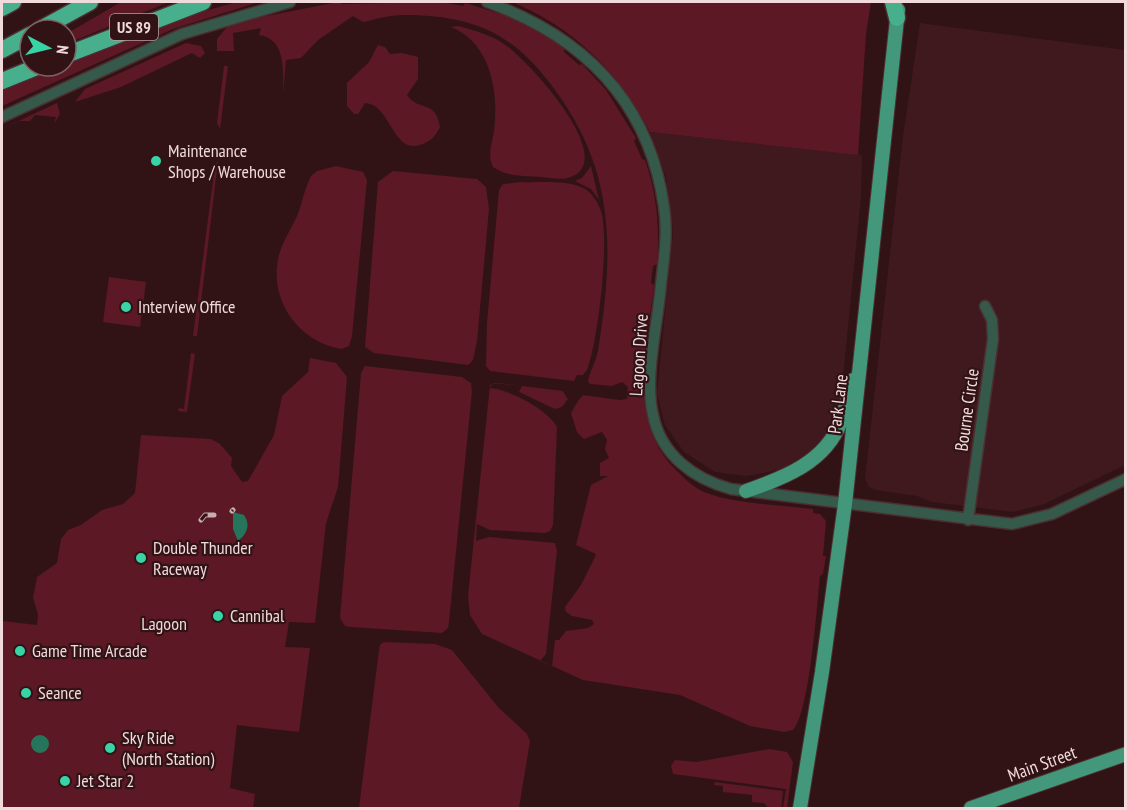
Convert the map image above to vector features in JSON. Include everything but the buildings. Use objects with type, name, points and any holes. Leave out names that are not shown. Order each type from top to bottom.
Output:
[{"type":"highway","points":[[2,8],[13,2]]},
{"type":"highway","points":[[61,18],[90,2]]},
{"type":"highway","name":"US 89","points":[[78,50],[203,2]]},
{"type":"highway","points":[[2,50],[18,41]]},
{"type":"highway","points":[[2,81],[18,75]]},
{"type":"main road","name":"Park Lane","points":[[800,808],[822,672],[863,347],[896,7]]},
{"type":"main road","points":[[746,491],[797,470],[827,445],[841,421],[863,347]]},
{"type":"main road","name":"Main Street","points":[[972,808],[1125,754]]},
{"type":"street","points":[[2,117],[182,33],[290,2]]},
{"type":"street","name":"Lagoon Drive","points":[[487,2],[541,24],[595,64],[618,91],[642,131],[657,172],[665,220],[664,255],[651,385],[652,415],[662,442],[693,474],[710,484],[746,491],[1012,524],[1038,520],[1125,478]]},
{"type":"street","name":"Bourne Circle","points":[[968,520],[993,339],[992,320],[985,306]]},
{"type":"shaded area","points":[[920,23],[1125,50],[1125,465],[1044,504],[1013,512],[932,502],[917,496],[876,490],[869,487],[865,479],[903,136]]},
{"type":"shaded area","points":[[650,132],[862,155],[861,197],[841,397],[835,417],[824,439],[807,457],[784,469],[747,476],[715,472],[684,452],[665,425],[657,394],[673,232],[666,177]]},
{"type":"shaded area","points":[[233,512],[244,515],[248,526],[238,541],[233,529]]},
{"type":"shaded area","points":[[40,735],[46,738],[49,744],[46,750],[40,753],[34,750],[31,744],[34,738]]},
{"type":"green space","points":[[121,2],[169,2],[78,39],[78,27]]},
{"type":"green space","points":[[237,2],[259,2],[173,29],[78,72],[78,59],[169,21]]},
{"type":"green space","points":[[338,2],[343,4],[442,2],[463,6],[465,3],[517,19],[564,48],[564,52],[579,65],[582,64],[606,90],[636,138],[634,141],[642,159],[645,160],[655,199],[658,251],[657,264],[653,266],[651,283],[654,285],[644,382],[645,405],[650,428],[660,449],[682,476],[704,492],[743,502],[813,509],[813,513],[820,514],[826,521],[823,556],[826,556],[823,574],[820,576],[808,680],[799,719],[793,730],[784,732],[750,726],[680,695],[583,680],[552,666],[555,640],[559,640],[566,631],[588,628],[594,624],[592,620],[572,616],[566,612],[565,607],[581,585],[596,554],[576,545],[591,485],[608,476],[600,476],[600,463],[609,458],[605,449],[607,440],[602,432],[584,439],[577,432],[571,413],[583,395],[627,399],[628,387],[622,382],[612,386],[590,384],[588,381],[598,351],[607,279],[605,212],[599,180],[588,149],[573,117],[552,86],[513,45],[484,28],[430,16],[390,16],[363,22],[353,16],[318,40],[301,58],[286,60],[283,94],[282,58],[275,43],[259,35],[261,28],[233,33],[234,51],[217,51],[217,39],[227,27],[236,22]]},
{"type":"green space","points":[[512,2],[871,2],[866,34],[858,155],[650,132],[624,90],[593,54],[555,25]]},
{"type":"green space","points":[[458,26],[484,34],[502,43],[519,56],[549,89],[577,130],[584,150],[583,165],[573,176],[557,179],[516,175],[504,173],[493,167],[490,153],[495,116],[493,85],[484,57],[465,34],[451,27]]},
{"type":"green space","points":[[186,43],[201,46],[205,53],[200,58],[192,53],[121,87],[75,102],[85,89]]},
{"type":"green space","points":[[378,45],[385,47],[390,54],[402,53],[418,57],[418,79],[407,95],[416,103],[431,109],[438,118],[440,127],[427,142],[411,146],[403,142],[381,111],[374,105],[365,103],[358,114],[354,114],[347,106],[347,83],[369,62]]},
{"type":"green space","points":[[224,66],[228,66],[220,129],[217,123]]},
{"type":"green space","points":[[33,78],[64,78],[2,106],[2,91]]},
{"type":"green space","points":[[57,103],[60,114],[54,124],[56,117],[35,115],[30,121],[19,121]]},
{"type":"green space","points":[[218,161],[197,336],[193,336],[215,165]]},
{"type":"green space","points":[[336,166],[363,172],[367,180],[352,336],[349,346],[342,349],[315,339],[293,321],[280,296],[277,282],[280,252],[299,211],[311,176],[317,171]]},
{"type":"green space","points":[[591,166],[599,200],[591,189],[575,181],[582,178]]},
{"type":"green space","points":[[393,171],[477,179],[486,187],[489,209],[477,341],[473,360],[468,365],[374,353],[365,347],[378,182]]},
{"type":"green space","points":[[562,183],[578,186],[590,193],[601,211],[604,244],[599,315],[587,370],[583,375],[577,375],[574,381],[490,371],[486,366],[487,323],[499,190],[503,184]]},
{"type":"green space","points":[[109,277],[146,282],[140,327],[103,322]]},
{"type":"green space","points":[[191,353],[195,354],[187,412],[178,411],[179,408],[184,409]]},
{"type":"green space","name":"Lagoon","points":[[310,358],[336,363],[347,377],[338,487],[326,523],[315,623],[289,622],[285,647],[310,648],[299,732],[237,725],[230,788],[255,794],[253,808],[2,808],[2,621],[37,625],[38,614],[33,598],[37,577],[57,563],[61,539],[68,530],[81,525],[102,510],[123,504],[135,493],[141,435],[211,439],[220,444],[232,458],[231,466],[242,482],[248,481],[274,435],[282,396],[308,372]]},
{"type":"green space","points":[[365,366],[462,377],[471,383],[449,622],[448,628],[442,633],[351,627],[345,626],[340,618],[361,373]]},
{"type":"green space","points":[[497,383],[499,383],[563,391],[568,400],[578,401],[567,400],[562,407],[555,409],[519,392],[522,386]]},
{"type":"green space","points":[[490,388],[517,396],[537,407],[557,427],[553,525],[550,531],[545,533],[490,530],[477,524],[476,541],[489,537],[555,543],[557,551],[546,654],[540,661],[482,634],[470,615],[468,596]]},
{"type":"green space","points":[[384,642],[435,644],[452,650],[498,707],[527,734],[530,741],[519,808],[359,808],[379,650],[380,645]]},
{"type":"green space","points":[[770,749],[787,752],[793,762],[787,808],[783,808],[786,789],[673,774],[671,766],[675,760],[696,762]]},
{"type":"green space","points":[[715,782],[783,791],[781,808],[768,808],[764,803],[752,802],[752,795],[723,792],[723,786],[714,785]]},
{"type":"railway","points":[[201,520],[205,515],[214,515]]},
{"type":"place","name":"Maintenance Shops / Warehouse","points":[[156,161]]},
{"type":"place","name":"Interview Office","points":[[126,307]]},
{"type":"place","name":"Double Thunder Raceway","points":[[141,558]]},
{"type":"place","name":"Cannibal","points":[[218,616]]},
{"type":"place","name":"Game Time Arcade","points":[[20,651]]},
{"type":"place","name":"Seance","points":[[26,693]]},
{"type":"place","name":"Sky Ride (North Station)","points":[[110,748]]},
{"type":"place","name":"Jet Star 2","points":[[65,781]]}]
